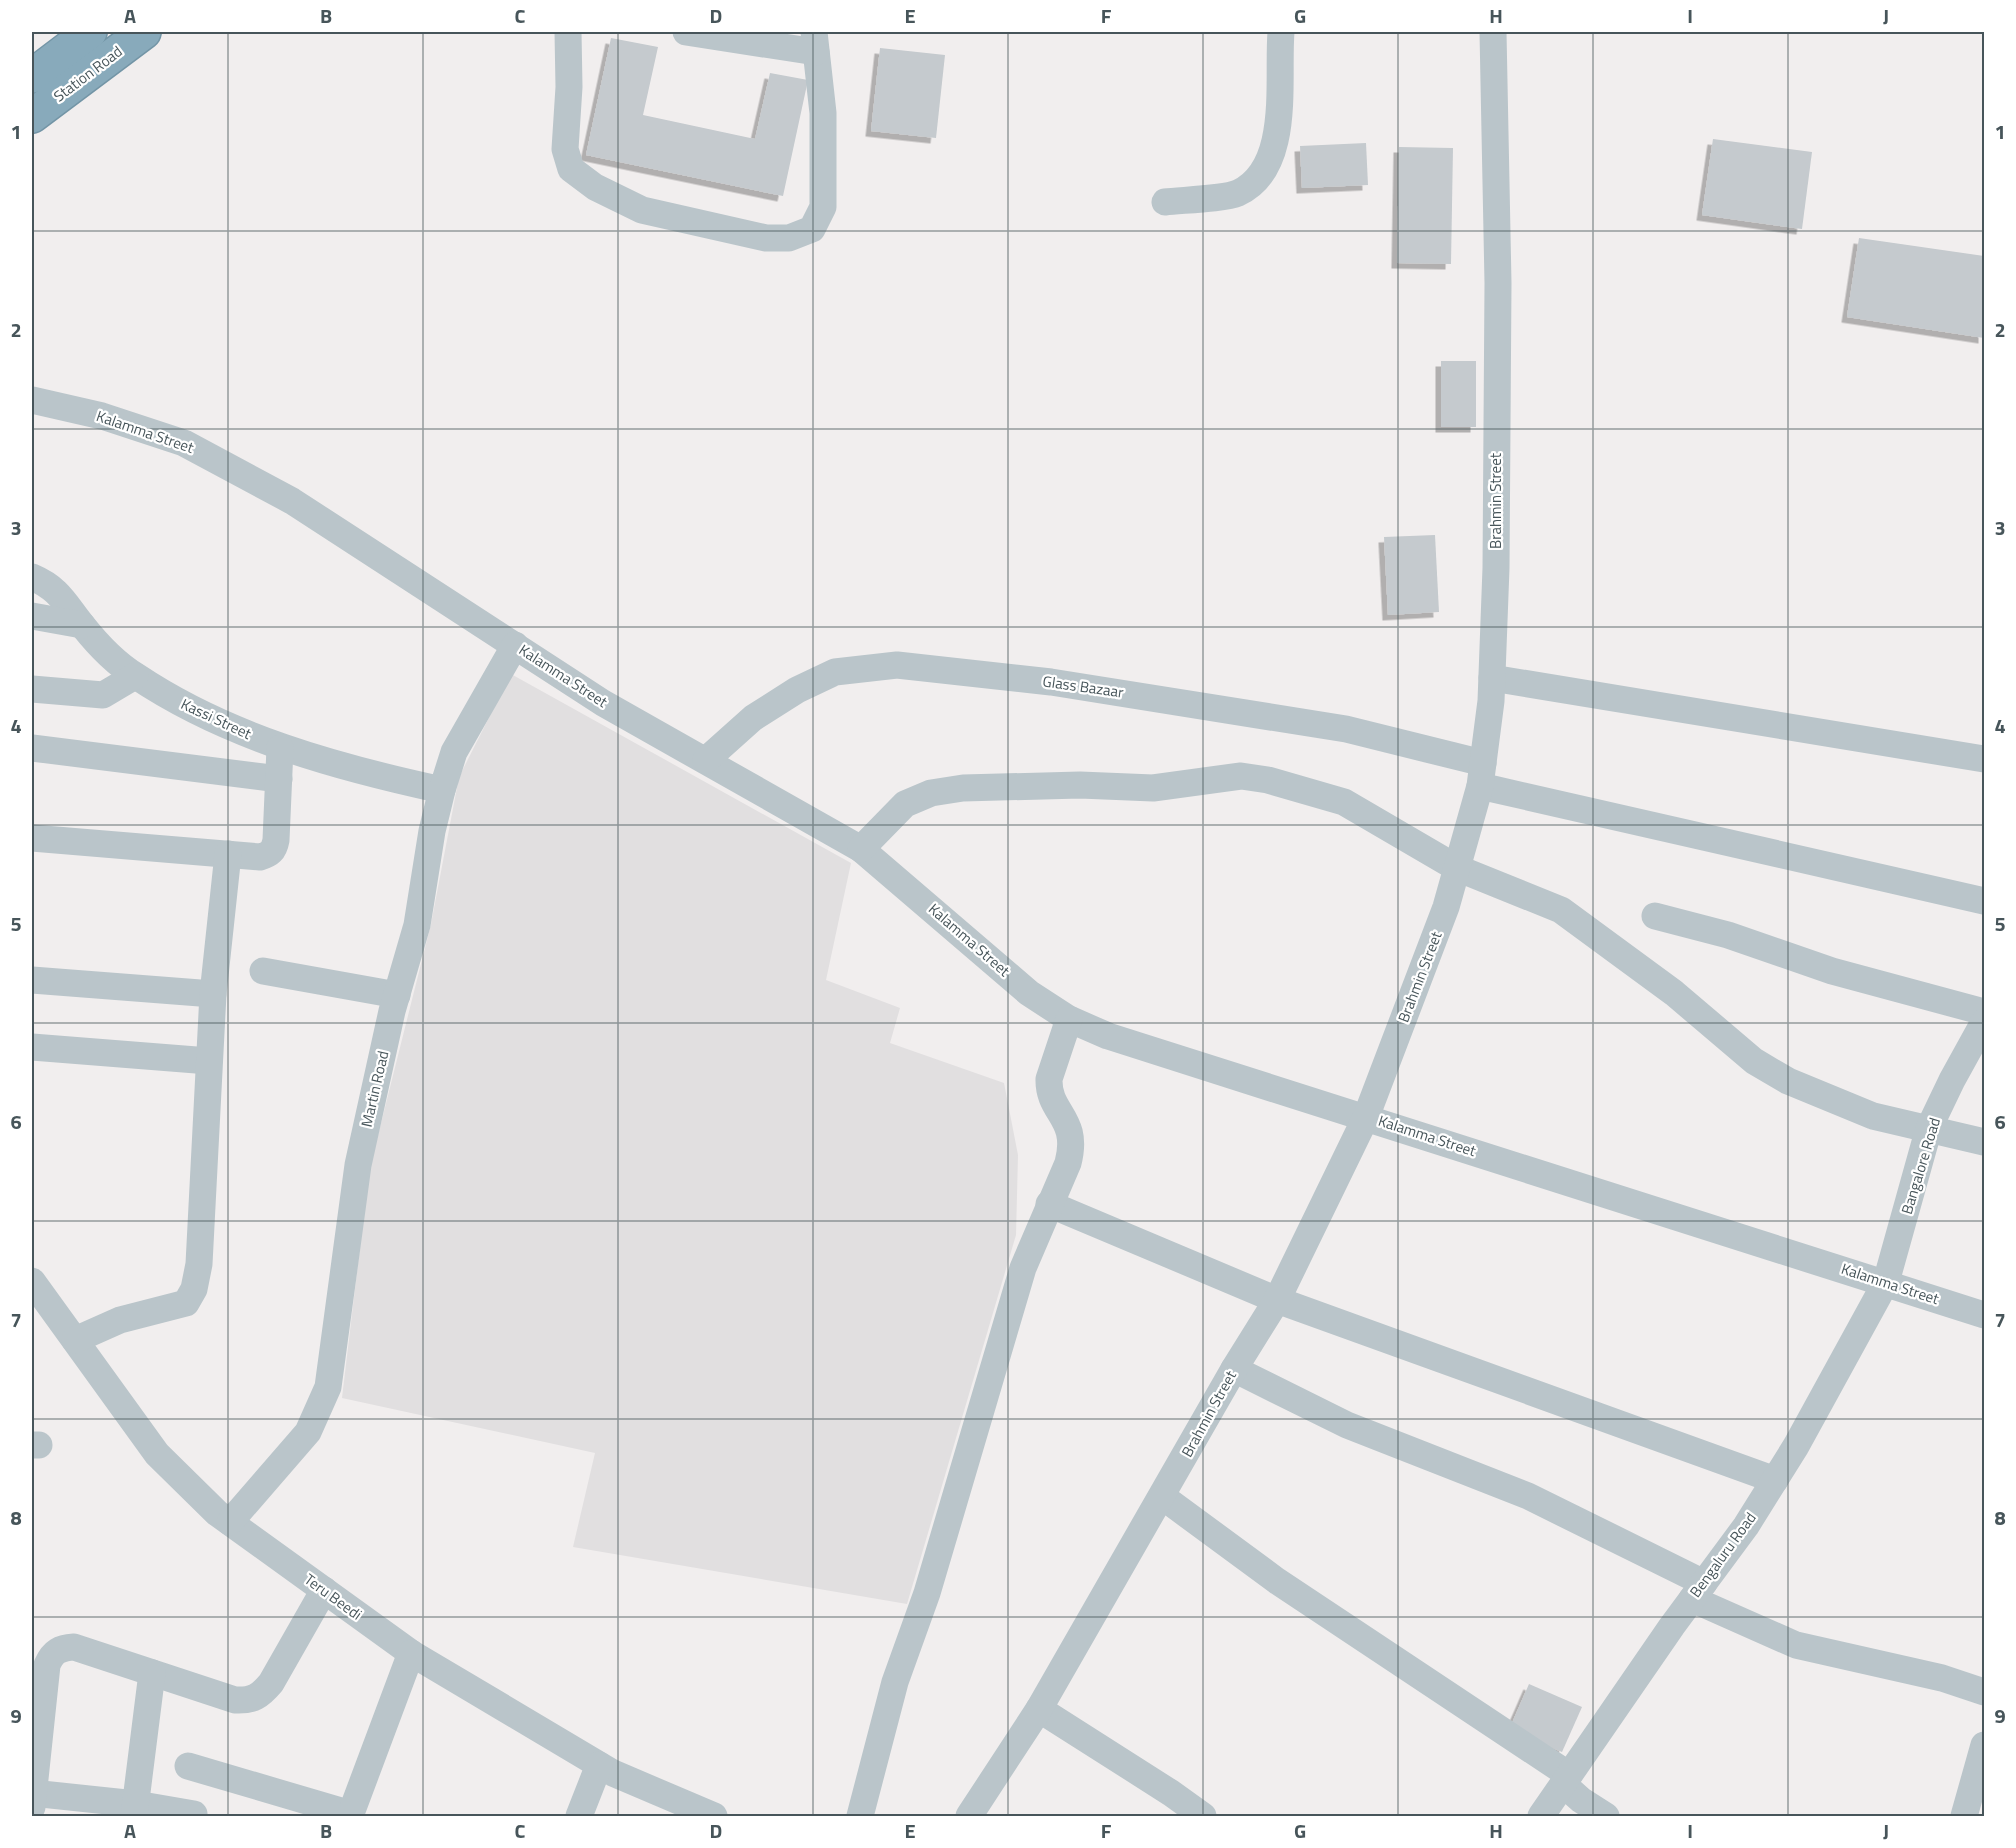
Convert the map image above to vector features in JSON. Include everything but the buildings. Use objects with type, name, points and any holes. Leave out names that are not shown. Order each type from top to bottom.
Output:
[{"type":"highway","points":[[32,76],[90,32]]},
{"type":"highway","name":"Station Road","points":[[32,116],[144,32]]},
{"type":"street","points":[[568,32],[569,87],[566,149],[571,169],[595,187],[642,210],[766,238],[789,238],[812,229],[823,207],[823,112],[815,42],[686,32]]},
{"type":"street","points":[[1165,202],[1238,193],[1257,179],[1270,160],[1277,137],[1281,32]]},
{"type":"street","name":"Brahmin Street","points":[[969,1816],[1039,1709],[1163,1497],[1234,1369],[1277,1300],[1366,1118],[1434,940],[1457,868],[1481,774],[1492,678],[1498,283],[1493,32]]},
{"type":"street","name":"Kalamma Street","points":[[32,400],[102,416],[184,443],[292,501],[603,703],[861,849],[1029,993],[1069,1019],[1108,1036],[1984,1315]]},
{"type":"street","name":"Kassi Street","points":[[32,578],[46,583],[64,598],[82,625],[110,656],[135,676],[181,703],[280,748],[442,790]]},
{"type":"street","points":[[32,616],[82,625]]},
{"type":"street","name":"Martin Road","points":[[230,1522],[308,1432],[328,1387],[358,1165],[397,995],[417,925],[432,831],[442,790],[454,752],[515,645]]},
{"type":"street","name":"Glass Bazaar","points":[[706,760],[753,718],[797,690],[835,672],[897,665],[1051,682],[1346,729],[1481,774],[1984,901]]},
{"type":"street","points":[[32,688],[103,695],[135,676]]},
{"type":"street","points":[[1492,678],[1984,759]]},
{"type":"street","points":[[32,748],[279,779]]},
{"type":"street","points":[[32,838],[260,857],[275,849],[280,748]]},
{"type":"street","points":[[861,849],[905,804],[931,794],[974,788],[1080,785],[1153,788],[1241,776],[1268,780],[1344,802],[1457,868],[1561,910],[1674,993],[1754,1061],[1788,1081],[1873,1116],[1984,1142]]},
{"type":"street","points":[[75,1340],[120,1320],[186,1303],[194,1289],[199,1264],[213,994],[228,855]]},
{"type":"street","points":[[1655,916],[1728,935],[1832,971],[1984,1012]]},
{"type":"street","points":[[263,971],[397,995]]},
{"type":"street","points":[[32,980],[213,994]]},
{"type":"street","points":[[860,1816],[906,1648],[927,1593],[1023,1268],[1068,1163],[1073,1145],[1070,1128],[1049,1088],[1049,1079],[1069,1019]]},
{"type":"street","name":"Bangalore Road","points":[[1886,1282],[1929,1128],[1984,1022]]},
{"type":"street","points":[[32,1047],[208,1061]]},
{"type":"street","points":[[1049,1204],[1277,1300],[1775,1480]]},
{"type":"street","name":"Teru Beedi","points":[[32,1281],[157,1454],[230,1522],[411,1653],[599,1765],[714,1816]]},
{"type":"street","name":"Bengaluru Road","points":[[1541,1816],[1746,1526],[1775,1480],[1886,1282]]},
{"type":"street","points":[[1234,1369],[1347,1425],[1528,1496],[1796,1645],[1942,1678],[1984,1692]]},
{"type":"street","points":[[1163,1497],[1277,1581],[1566,1780],[1581,1800],[1606,1816]]},
{"type":"street","points":[[194,1814],[135,1810],[32,1798],[47,1665],[51,1655],[61,1648],[74,1647],[235,1700],[248,1701],[260,1696],[271,1683],[324,1590]]},
{"type":"street","points":[[188,1766],[351,1815],[411,1653]]},
{"type":"street","points":[[135,1810],[152,1673]]},
{"type":"street","points":[[1039,1709],[1203,1816]]},
{"type":"street","points":[[1972,1813],[1984,1745]]},
{"type":"street","points":[[579,1816],[599,1765]]},
{"type":"shaded area","points":[[511,674],[851,863],[826,980],[900,1008],[890,1043],[1004,1083],[1018,1155],[1016,1235],[907,1604],[573,1547],[595,1453],[342,1398],[369,1171],[431,924],[459,777]]}]
